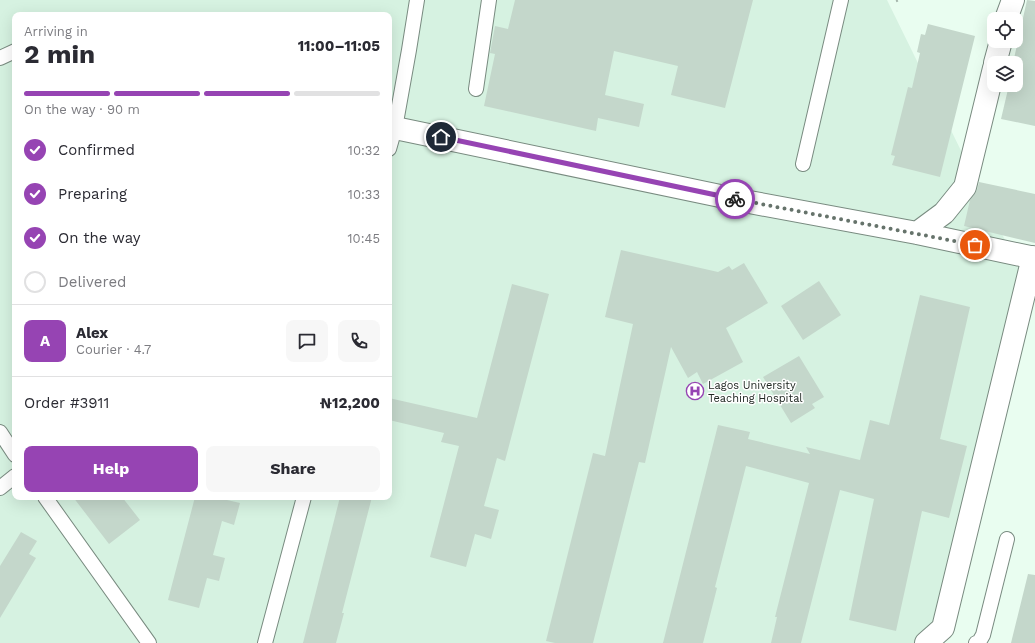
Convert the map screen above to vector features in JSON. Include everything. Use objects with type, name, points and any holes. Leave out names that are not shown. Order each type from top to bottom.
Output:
[{"type":"street","points":[[1009,12],[1013,0]]},
{"type":"street","points":[[917,233],[944,213],[965,187],[988,92]]},
{"type":"street","points":[[395,128],[744,201],[917,233],[1034,258],[945,636],[926,643]]},
{"type":"lane","points":[[392,138],[417,0]]},
{"type":"lane","points":[[476,89],[489,0]]},
{"type":"lane","points":[[803,164],[840,0]]},
{"type":"lane","points":[[0,58],[12,52]]},
{"type":"lane","points":[[0,432],[12,450]]},
{"type":"lane","points":[[0,488],[12,478]]},
{"type":"lane","points":[[47,500],[149,643]]},
{"type":"lane","points":[[265,643],[303,500]]},
{"type":"lane","points":[[976,643],[979,642],[983,635],[1007,539]]},
{"type":"shaded area","name":"Lagos University Teaching Hospital","points":[[0,0],[887,0],[1027,285],[937,643],[0,643]]},
{"type":"building","points":[[515,0],[753,0],[725,108],[671,95],[678,66],[614,51],[605,95],[644,104],[639,127],[598,118],[596,131],[484,106],[495,54],[490,53],[495,26],[508,29]]},
{"type":"building","points":[[1027,0],[1035,1],[1035,126],[1001,119],[1007,92],[1023,92],[1023,56],[1015,56],[1016,48],[1023,48],[1023,18]]},
{"type":"building","points":[[928,24],[975,36],[940,177],[892,165],[895,156],[891,155],[908,87],[912,88],[920,53],[917,52],[921,34],[925,35]]},
{"type":"building","points":[[979,182],[1035,194],[1035,243],[964,226],[970,200],[977,190]]},
{"type":"building","points":[[621,250],[718,272],[729,266],[732,270],[744,263],[768,303],[726,328],[743,362],[703,384],[697,372],[688,378],[671,347],[645,463],[639,462],[593,643],[555,643],[546,641],[593,453],[605,456],[633,324],[605,317]]},
{"type":"building","points":[[819,281],[841,315],[803,340],[781,306]]},
{"type":"building","points":[[512,284],[549,294],[505,461],[497,458],[484,506],[499,510],[491,539],[475,534],[466,567],[430,557],[459,446],[441,442],[444,433],[392,421],[392,399],[477,418]]},
{"type":"building","points":[[920,295],[970,307],[940,439],[967,446],[949,518],[922,511],[896,631],[849,620],[874,499],[840,490],[801,643],[771,643],[777,617],[775,617],[809,483],[746,466],[715,587],[717,588],[703,643],[663,643],[718,425],[750,432],[748,439],[810,454],[806,447],[860,460],[870,420],[889,425]]},
{"type":"building","points":[[799,356],[824,397],[812,404],[815,408],[791,423],[763,377]]},
{"type":"building","points":[[75,500],[124,500],[140,520],[109,544]]},
{"type":"building","points":[[194,500],[227,500],[240,503],[234,525],[222,521],[213,555],[225,558],[219,581],[207,578],[199,608],[168,600]]},
{"type":"building","points":[[339,500],[371,500],[342,613],[344,613],[336,643],[303,643]]},
{"type":"building","points":[[21,532],[37,541],[29,554],[36,558],[0,618],[0,566]]},
{"type":"building","points":[[1028,574],[1035,575],[1035,643],[1011,643]]},
{"type":"way so far","points":[[735,199],[975,245]]},
{"type":"place","name":"Lagos University Teaching Hospital","points":[[695,391]]},
{"type":"route","points":[[441,137],[735,199]]}]
